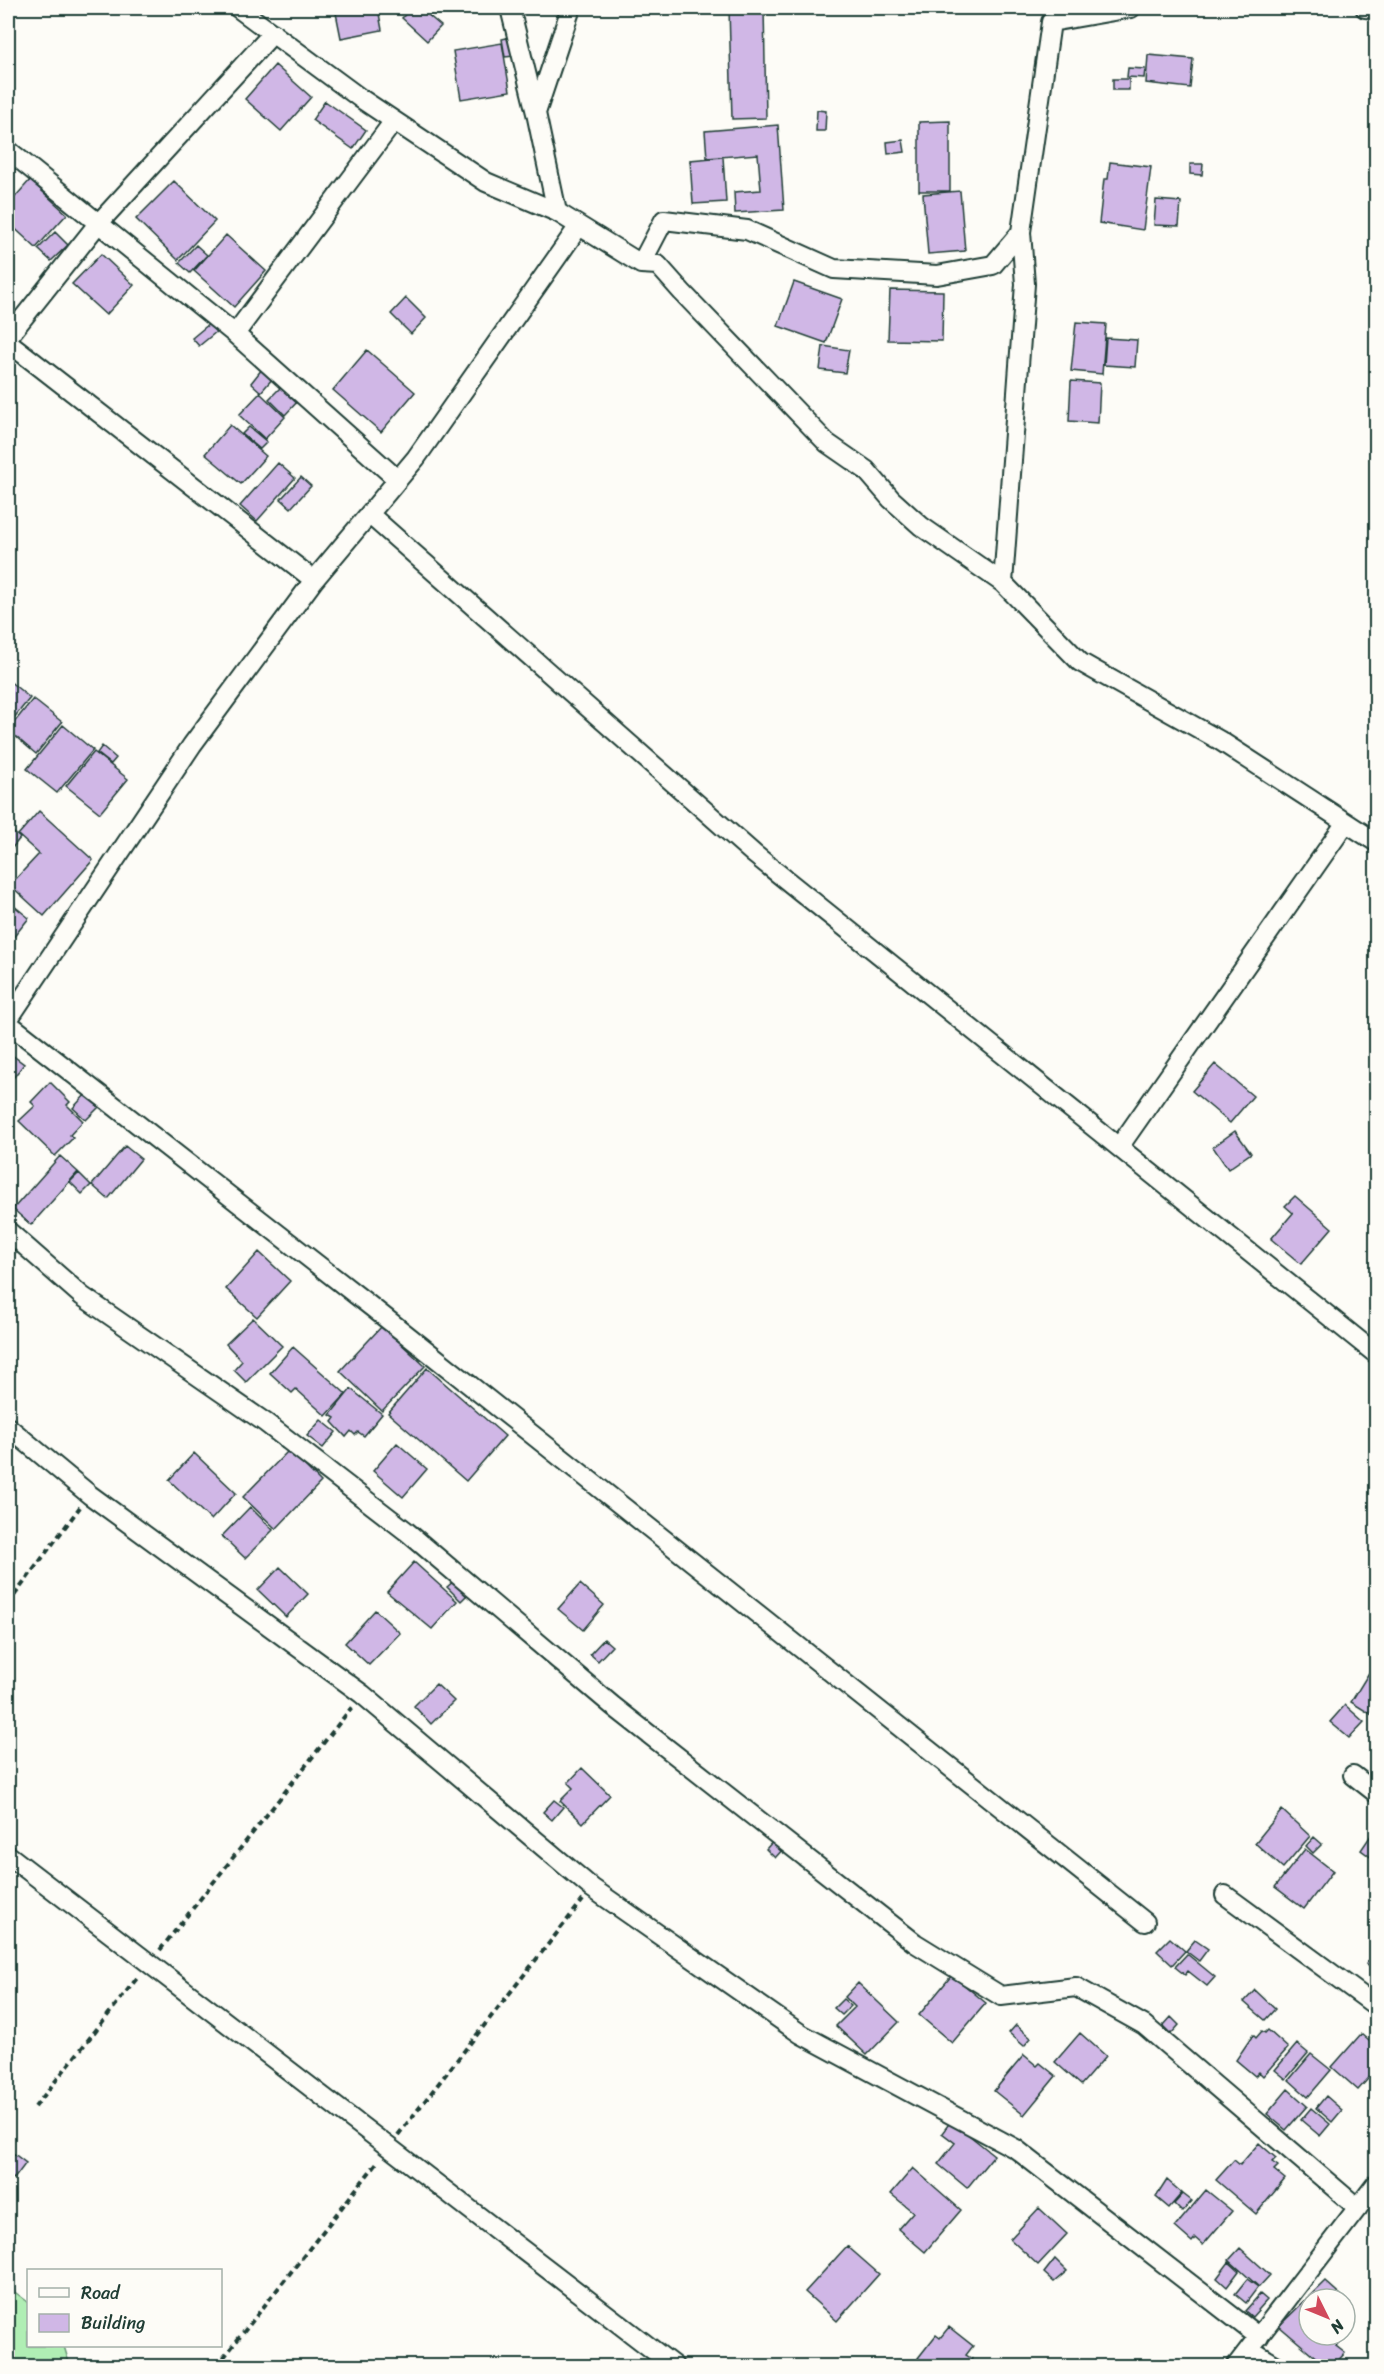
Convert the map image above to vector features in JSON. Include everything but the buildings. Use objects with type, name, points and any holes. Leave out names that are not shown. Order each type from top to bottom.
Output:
[{"type":"street","points":[[238,8],[394,121],[486,182],[556,212],[641,264],[658,265],[827,444],[866,470],[891,499],[921,526],[1003,583],[1080,662],[1219,740],[1377,842]]},
{"type":"street","points":[[510,8],[536,113],[556,212]]},
{"type":"street","points":[[536,113],[571,8]]},
{"type":"street","points":[[1003,583],[1025,285],[1022,232],[1051,22],[1131,8]]},
{"type":"street","points":[[1365,8],[1377,9]]},
{"type":"street","points":[[273,33],[97,225],[8,339],[314,580]]},
{"type":"street","points":[[235,334],[394,121]]},
{"type":"street","points":[[8,150],[97,225],[235,334],[399,480]]},
{"type":"street","points":[[641,264],[664,220],[747,230],[834,269],[937,275],[993,265],[1022,232]]},
{"type":"street","points":[[579,226],[416,458],[314,580],[192,746],[14,996],[8,1022],[1145,1922]]},
{"type":"street","points":[[369,514],[754,855],[1377,1354]]},
{"type":"street","points":[[1119,1147],[1346,824]]},
{"type":"street","points":[[8,1232],[82,1296],[266,1423],[405,1531],[613,1706],[915,1943],[1001,1996],[1076,1987],[1144,2025],[1358,2208]]},
{"type":"street","points":[[8,1427],[90,1495],[362,1694],[592,1888],[801,2034],[1016,2149],[1254,2343],[1278,2367]]},
{"type":"street","points":[[1353,1775],[1377,1793]]},
{"type":"street","points":[[8,1855],[674,2367]]},
{"type":"street","points":[[1225,1895],[1377,2006]]},
{"type":"street","points":[[1236,2367],[1377,2184]]},
{"type":"path","points":[[8,1604],[90,1495]]},
{"type":"path","points":[[35,2107],[362,1694]]},
{"type":"path","points":[[217,2367],[592,1888]]},
{"type":"green space","points":[[8,2287],[27,2301],[27,2347],[64,2347],[70,2366],[8,2366]]}]
